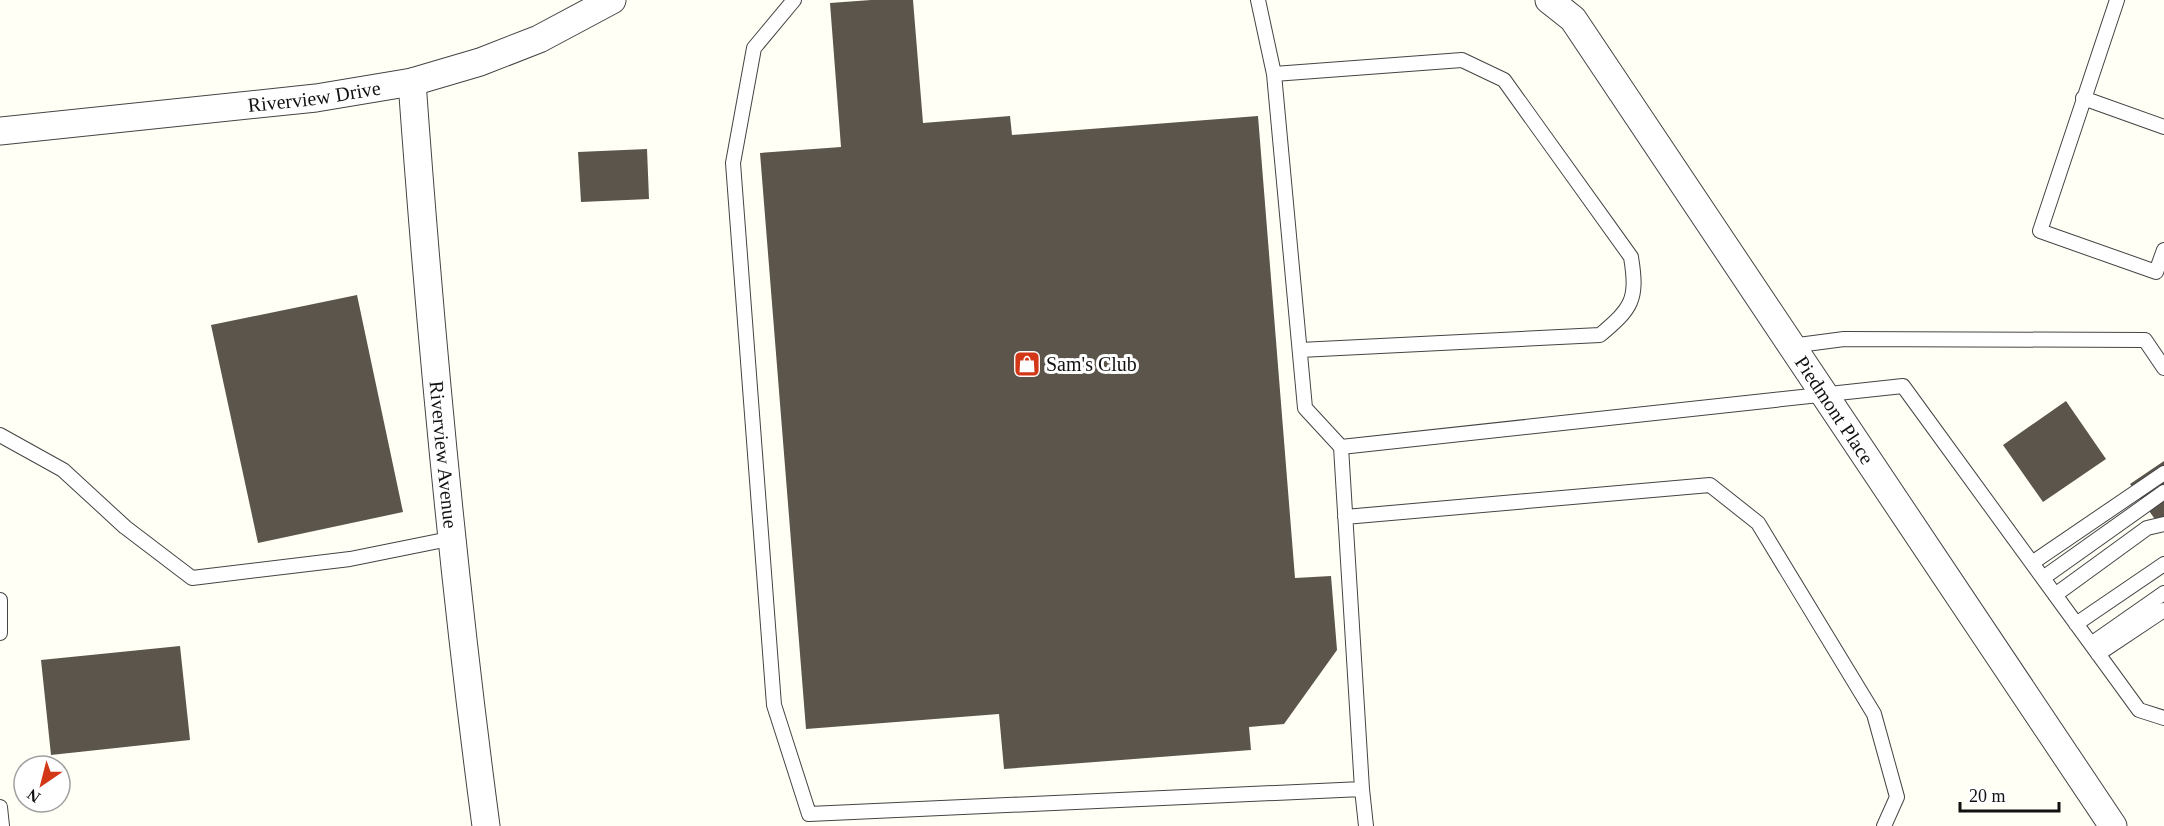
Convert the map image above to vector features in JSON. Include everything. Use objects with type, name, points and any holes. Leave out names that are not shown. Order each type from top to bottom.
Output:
[{"type":"street","name":"Riverview Drive","points":[[0,131],[316,98],[412,81],[480,62],[539,39],[612,0]]},
{"type":"street","name":"Piedmont Place","points":[[1549,0],[1573,19],[2113,826]]},
{"type":"street","name":"Riverview Avenue","points":[[412,81],[425,263],[467,684],[486,826]]},
{"type":"lane","points":[[794,0],[754,48],[733,163],[774,705],[810,820],[1362,789]]},
{"type":"lane","points":[[1258,0],[1274,74],[1305,408],[1341,447],[1366,826]]},
{"type":"lane","points":[[2117,0],[2040,231],[2156,272],[2164,250]]},
{"type":"lane","points":[[1274,74],[1462,60],[1504,80],[1631,257],[1635,283],[1627,312],[1600,335],[1300,350]]},
{"type":"lane","points":[[2083,98],[2164,128]]},
{"type":"lane","points":[[1791,346],[1844,339],[2145,340],[2164,368]]},
{"type":"lane","points":[[1341,447],[1903,386],[2139,710],[2164,718]]},
{"type":"lane","points":[[0,435],[63,470],[125,527],[192,578],[350,559],[454,538]]},
{"type":"lane","points":[[2032,563],[2164,473]]},
{"type":"lane","points":[[1345,517],[1710,485],[1758,523],[1874,714],[1897,797],[1884,826]]},
{"type":"lane","points":[[2043,578],[2164,492]]},
{"type":"lane","points":[[2055,595],[2146,528],[2164,524]]},
{"type":"lane","points":[[2076,624],[2164,564]]},
{"type":"lane","points":[[2095,649],[2164,593]]},
{"type":"lane","points":[[0,600],[0,633]]},
{"type":"lane","points":[[2095,649],[2161,615]]},
{"type":"lane","points":[[0,807],[2,826]]},
{"type":"building","name":"Sam's Club","points":[[913,0],[923,123],[1010,116],[1012,135],[1258,116],[1295,578],[1331,576],[1337,650],[1284,724],[1249,727],[1251,750],[1004,769],[999,714],[806,729],[760,153],[841,147],[830,3]]},
{"type":"building","points":[[647,149],[649,199],[581,202],[578,152]]},
{"type":"building","points":[[357,295],[403,512],[258,543],[211,325]]},
{"type":"building","points":[[2066,401],[2106,459],[2043,502],[2003,445]]},
{"type":"building","points":[[2164,461],[2164,532],[2130,484]]},
{"type":"building","points":[[180,646],[190,740],[51,754],[41,660]]},
{"type":"place","name":"Sam's Club","points":[[1027,364]]}]
